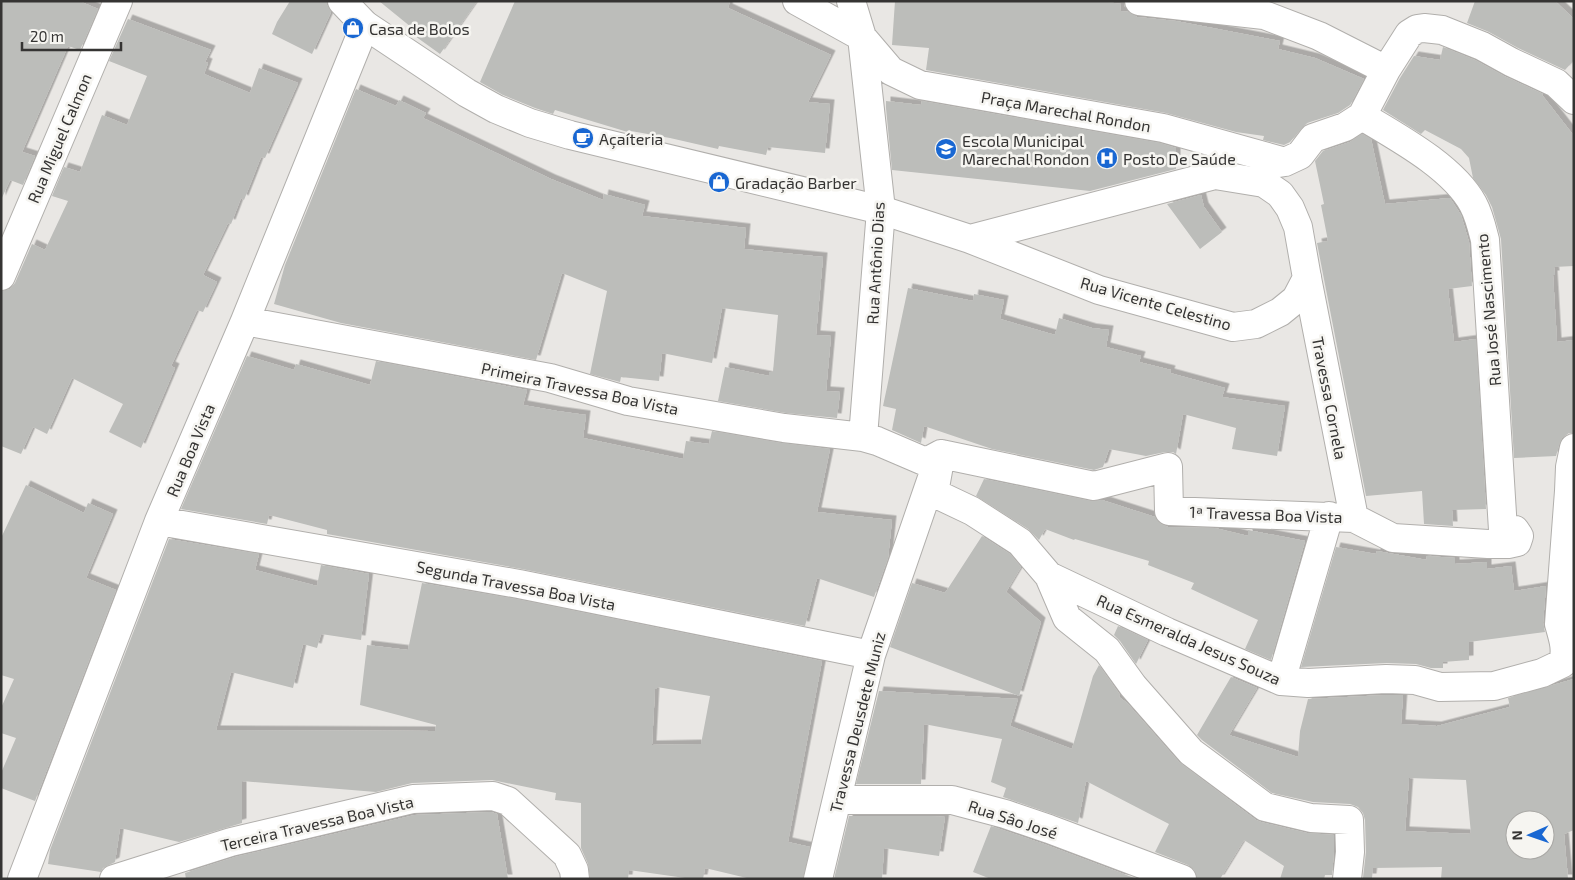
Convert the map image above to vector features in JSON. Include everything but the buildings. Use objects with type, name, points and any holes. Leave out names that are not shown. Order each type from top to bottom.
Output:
[{"type":"street","name":"Rua Miguel Calmon","points":[[1,276],[118,1]]},
{"type":"street","name":"Rua Vicente Celestino","points":[[342,1],[365,25],[467,94],[530,123],[570,136],[881,210],[970,239],[1099,290],[1234,327],[1256,324],[1280,312],[1296,299],[1307,278]]},
{"type":"street","points":[[797,1],[862,37]]},
{"type":"street","name":"Rua Antônio Dias","points":[[850,1],[862,37],[881,210],[862,437]]},
{"type":"street","points":[[1139,1],[1264,15],[1282,20],[1320,36],[1386,70]]},
{"type":"street","name":"Rua Boa Vista","points":[[22,879],[160,521],[245,321],[365,25]]},
{"type":"street","points":[[970,239],[1215,175],[1284,162],[1300,155],[1313,138],[1345,127],[1362,116],[1386,70],[1408,34],[1416,29],[1442,30],[1482,46],[1556,83],[1574,100]]},
{"type":"street","name":"Praça Marechal Rondon","points":[[862,37],[891,71],[920,85],[1163,128],[1284,162]]},
{"type":"street","name":"Rua José Nascimento","points":[[1362,116],[1436,164],[1461,188],[1472,202],[1478,216],[1485,240],[1503,530]]},
{"type":"street","points":[[1215,175],[1264,182],[1280,194],[1290,208],[1298,227],[1307,278]]},
{"type":"street","name":"Travessa Cornela","points":[[1307,278],[1341,517]]},
{"type":"street","name":"Primeira Travessa Boa Vista","points":[[245,321],[550,378],[628,401],[784,428],[862,437],[877,441],[926,462],[941,454]]},
{"type":"street","name":"Rua Esmeralda Jesus Souza","points":[[1049,576],[1166,632],[1281,682],[1308,683],[1386,679],[1415,680],[1440,687],[1494,686],[1542,673],[1563,662],[1565,645],[1559,624],[1570,467],[1574,448]]},
{"type":"street","points":[[941,454],[934,493],[972,511],[1020,542],[1049,576],[1067,618],[1106,650],[1134,686],[1191,752],[1265,807],[1311,818],[1348,820],[1350,852],[1347,879]]},
{"type":"street","name":"1ª Travessa Boa Vista","points":[[941,454],[1094,486],[1168,467],[1169,511],[1341,517],[1393,538],[1488,544],[1518,542],[1520,536],[1515,530],[1503,530]]},
{"type":"street","name":"Travessa Deusdete Muniz","points":[[818,879],[871,655],[941,454]]},
{"type":"street","points":[[1281,682],[1341,517]]},
{"type":"street","name":"Segunda Travessa Boa Vista","points":[[160,521],[519,584],[871,655]]},
{"type":"street","name":"Terceira Travessa Boa Vista","points":[[114,879],[231,842],[413,799],[493,796],[508,801],[567,855],[574,870],[575,879]]},
{"type":"street","name":"Rua Sâo José","points":[[837,800],[952,800],[1022,820],[1182,879]]},
{"type":"place","name":"Casa de Bolos","points":[[353,28]]},
{"type":"place","name":"Açaíteria","points":[[583,138]]},
{"type":"place","name":"Escola Municipal Marechal Rondon","points":[[946,149]]},
{"type":"place","name":"Posto De Saúde","points":[[1107,158]]},
{"type":"place","name":"Gradação Barber","points":[[719,182]]}]
